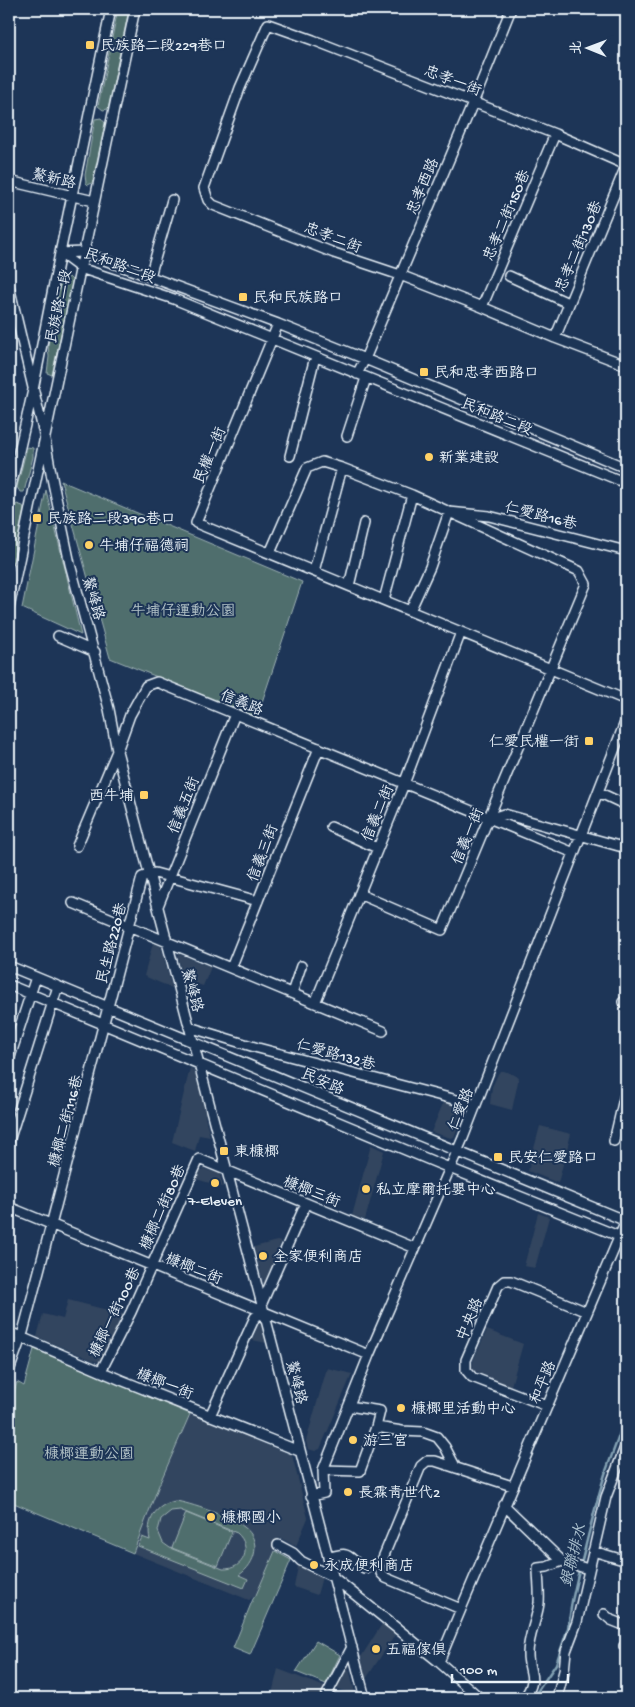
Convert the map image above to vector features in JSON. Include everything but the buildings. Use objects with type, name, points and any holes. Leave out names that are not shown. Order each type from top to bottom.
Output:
[{"type":"street","name":"民族路二段","points":[[9,495],[33,390],[111,9]]},
{"type":"street","name":"民族路二段","points":[[9,608],[44,434],[135,9]]},
{"type":"street","name":"忠孝西路","points":[[357,374],[365,359],[511,9]]},
{"type":"street","name":"忠孝一街","points":[[268,24],[555,134],[626,166]]},
{"type":"street","name":"忠孝二街","points":[[268,24],[240,88],[204,188],[204,194],[208,200],[213,204],[334,253],[400,275],[626,365]]},
{"type":"street","name":"忠孝二街150巷","points":[[482,307],[555,134]]},
{"type":"street","name":"忠孝二街130巷","points":[[555,338],[626,166]]},
{"type":"street","name":"鰲新路","points":[[9,181],[94,201]]},
{"type":"street","points":[[150,276],[172,200]]},
{"type":"street","name":"民和路二段","points":[[60,253],[83,252],[278,324],[626,468]]},
{"type":"street","name":"民和路二段","points":[[60,253],[80,268],[174,299],[626,483]]},
{"type":"street","points":[[509,276],[568,303]]},
{"type":"street","name":"鰲峰路","points":[[9,286],[44,434],[70,564],[95,652],[117,751],[166,942],[299,1451],[334,1577],[363,1696]]},
{"type":"street","name":"民權一街","points":[[278,324],[196,523],[626,700]]},
{"type":"street","points":[[290,456],[315,357]]},
{"type":"street","points":[[347,436],[366,378]]},
{"type":"street","points":[[270,554],[307,468],[322,462],[412,495],[448,512],[430,567],[410,611]]},
{"type":"street","points":[[314,572],[342,468]]},
{"type":"street","points":[[384,600],[412,495]]},
{"type":"street","name":"仁愛路16巷","points":[[448,512],[489,516],[626,552]]},
{"type":"street","name":"信義一街","points":[[359,894],[442,930],[552,670],[586,584],[579,571],[448,512]]},
{"type":"street","points":[[349,586],[364,523]]},
{"type":"street","name":"信義二街","points":[[315,1003],[404,784],[461,632]]},
{"type":"street","points":[[58,636],[95,652]]},
{"type":"street","name":"信義路","points":[[77,846],[130,715],[146,686],[157,682],[574,853]]},
{"type":"street","name":"信義五街","points":[[158,907],[235,714]]},
{"type":"street","name":"仁愛路","points":[[311,1496],[324,1493],[323,1470],[348,1406],[414,1248],[457,1152],[626,720]]},
{"type":"street","name":"信義三街","points":[[231,968],[319,748]]},
{"type":"street","points":[[598,792],[626,805]]},
{"type":"street","name":"信義路","points":[[489,819],[504,814],[580,837],[626,848]]},
{"type":"street","points":[[331,827],[377,848]]},
{"type":"street","points":[[149,875],[155,873],[258,901]]},
{"type":"street","name":"民生路220巷","points":[[104,1024],[142,877],[149,875]]},
{"type":"street","points":[[73,903],[383,1032]]},
{"type":"street","name":"民安路","points":[[9,966],[626,1221]]},
{"type":"street","points":[[292,994],[301,966]]},
{"type":"street","points":[[9,1060],[36,977]]},
{"type":"street","points":[[9,985],[623,1238]]},
{"type":"street","points":[[9,1141],[58,986]]},
{"type":"street","name":"槺榔二街116巷","points":[[22,1338],[104,1024]]},
{"type":"street","name":"仁愛路132巷","points":[[189,1027],[258,1048],[476,1105]]},
{"type":"street","points":[[614,1142],[626,1090]]},
{"type":"street","name":"槺榔三街","points":[[199,1159],[414,1248]]},
{"type":"street","name":"槺榔二街80巷","points":[[152,1266],[199,1159]]},
{"type":"street","points":[[210,1416],[255,1317],[263,1308],[306,1203]]},
{"type":"street","name":"槺榔二街","points":[[9,1207],[152,1266],[263,1308],[369,1355]]},
{"type":"street","name":"和平路","points":[[439,1662],[546,1406],[587,1312],[623,1238],[626,1221]]},
{"type":"street","name":"槺榔一街100巷","points":[[101,1371],[152,1266]]},
{"type":"street","name":"中央路","points":[[546,1406],[472,1377],[466,1370],[466,1360],[498,1286],[504,1281],[510,1281],[587,1312]]},
{"type":"street","name":"槺榔一街","points":[[9,1332],[299,1451]]},
{"type":"street","points":[[9,1371],[22,1338]]},
{"type":"street","points":[[323,1470],[360,1472],[380,1411],[348,1406]]},
{"type":"street","points":[[376,1427],[423,1432],[437,1437],[456,1468]]},
{"type":"street","points":[[557,1698],[564,1670],[566,1651],[577,1622],[606,1497],[626,1445]]},
{"type":"street","points":[[461,1609],[386,1578],[381,1573],[380,1565],[421,1466],[427,1461],[435,1461],[512,1486]]},
{"type":"street","points":[[504,1505],[566,1563]]},
{"type":"street","points":[[278,1545],[293,1553],[302,1561],[334,1577],[439,1662],[480,1698]]},
{"type":"street","points":[[594,1551],[620,1559]]},
{"type":"street","points":[[328,1558],[346,1554],[364,1568],[380,1565]]},
{"type":"street","points":[[524,1698],[531,1690],[533,1678],[528,1655],[539,1602],[538,1568],[566,1563],[588,1569]]},
{"type":"street","points":[[604,1614],[611,1620],[626,1626]]},
{"type":"street","points":[[326,1698],[352,1647]]},
{"type":"shaded area","points":[[153,943],[161,946],[172,988],[144,976]]},
{"type":"shaded area","points":[[179,954],[211,967],[203,986],[194,983],[189,1000],[178,957]]},
{"type":"shaded area","points":[[190,1068],[194,1070],[206,1113],[210,1137],[199,1135],[195,1151],[172,1142]]},
{"type":"shaded area","points":[[500,1071],[519,1077],[512,1110],[490,1104],[492,1087]]},
{"type":"shaded area","points":[[444,1101],[466,1107],[454,1137],[451,1138],[431,1132]]},
{"type":"shaded area","points":[[540,1126],[571,1134],[558,1183],[528,1171]]},
{"type":"shaded area","points":[[371,1145],[384,1151],[365,1220],[352,1216]]},
{"type":"shaded area","points":[[204,1169],[220,1174],[223,1187],[196,1179],[199,1171]]},
{"type":"shaded area","points":[[538,1213],[549,1217],[535,1268],[524,1266]]},
{"type":"shaded area","points":[[277,1241],[281,1242],[264,1286],[254,1247]]},
{"type":"shaded area","points":[[68,1300],[123,1314],[104,1357],[99,1362],[37,1337],[43,1314],[63,1319]]},
{"type":"shaded area","points":[[260,1321],[267,1343],[252,1340]]},
{"type":"shaded area","points":[[487,1330],[523,1344],[511,1386],[475,1371],[472,1367]]},
{"type":"shaded area","points":[[327,1368],[352,1374],[320,1449],[315,1451],[308,1449],[306,1441]]},
{"type":"shaded area","name":"槺榔國小","points":[[190,1414],[292,1455],[308,1518],[296,1546],[280,1538],[256,1595],[249,1600],[133,1553],[159,1485]]},
{"type":"shaded area","points":[[298,1566],[322,1577],[317,1595],[294,1587]]},
{"type":"shaded area","points":[[382,1624],[395,1635],[366,1679],[361,1657]]},
{"type":"shaded area","points":[[345,1653],[356,1696],[330,1686]]},
{"type":"shaded area","points":[[278,1669],[325,1687],[320,1698],[271,1698]]},
{"type":"green space","points":[[118,9],[129,9],[108,109],[103,110],[98,106]]},
{"type":"green space","points":[[101,118],[105,123],[93,180],[88,185],[85,175],[95,119]]},
{"type":"green space","points":[[69,277],[72,280],[72,284],[52,375],[47,373],[48,344],[61,280]]},
{"type":"green space","points":[[27,447],[33,448],[33,457],[24,492],[20,492],[17,487]]},
{"type":"green space","name":"牛埔仔運動公園","points":[[61,481],[302,582],[257,717],[110,658]]},
{"type":"green space","points":[[46,490],[81,635],[22,608]]},
{"type":"green space","points":[[17,504],[23,506],[24,509],[9,582],[9,534]]},
{"type":"green space","name":"槺榔運動公園","points":[[34,1349],[190,1414],[159,1485],[133,1553],[9,1501],[9,1409],[17,1382],[24,1386]]},
{"type":"green space","points":[[181,1502],[210,1511],[238,1523],[250,1532],[255,1545],[255,1552],[249,1565],[239,1575],[248,1579],[244,1588],[138,1546],[142,1537],[150,1540],[149,1526],[151,1520],[157,1510],[168,1503]],"holes":[[[180,1510],[237,1533],[245,1545],[244,1557],[236,1566],[223,1569],[170,1548],[163,1543],[158,1531],[161,1519],[171,1511]]]},
{"type":"green space","points":[[186,1513],[232,1532],[218,1566],[172,1548]]},
{"type":"green space","points":[[275,1551],[291,1560],[250,1655],[233,1648]]},
{"type":"green space","points":[[316,1641],[340,1655],[326,1684],[296,1672]]},
{"type":"waterway","points":[[9,404],[11,414]]},
{"type":"waterway","name":"銀聯排水","points":[[581,1564],[602,1483],[626,1413]]},
{"type":"waterway","name":"銀聯排水","points":[[533,1698],[556,1664],[568,1628],[579,1570]]},
{"type":"place","name":"民族路二段229巷口","points":[[90,45]]},
{"type":"place","name":"民和民族路口","points":[[243,297]]},
{"type":"place","name":"民和忠孝西路口","points":[[424,372]]},
{"type":"place","name":"新業建設","points":[[429,457]]},
{"type":"place","name":"民族路二段390巷口","points":[[37,518]]},
{"type":"place","name":"牛埔仔福德祠","points":[[89,545]]},
{"type":"place","name":"仁愛民權一街","points":[[589,741]]},
{"type":"place","name":"西牛埔","points":[[144,795]]},
{"type":"place","name":"東槺榔","points":[[224,1151]]},
{"type":"place","name":"民安仁愛路口","points":[[498,1157]]},
{"type":"place","name":"7-Eleven","points":[[215,1183]]},
{"type":"place","name":"私立摩爾托嬰中心","points":[[366,1189]]},
{"type":"place","name":"全家便利商店","points":[[263,1256]]},
{"type":"place","name":"槺榔里活動中心","points":[[401,1408]]},
{"type":"place","name":"游三宮","points":[[353,1440]]},
{"type":"place","name":"長霖青世代2","points":[[348,1492]]},
{"type":"place","name":"槺榔國小","points":[[211,1517]]},
{"type":"place","name":"永成便利商店","points":[[314,1565]]},
{"type":"place","name":"五福傢俱","points":[[376,1649]]}]
